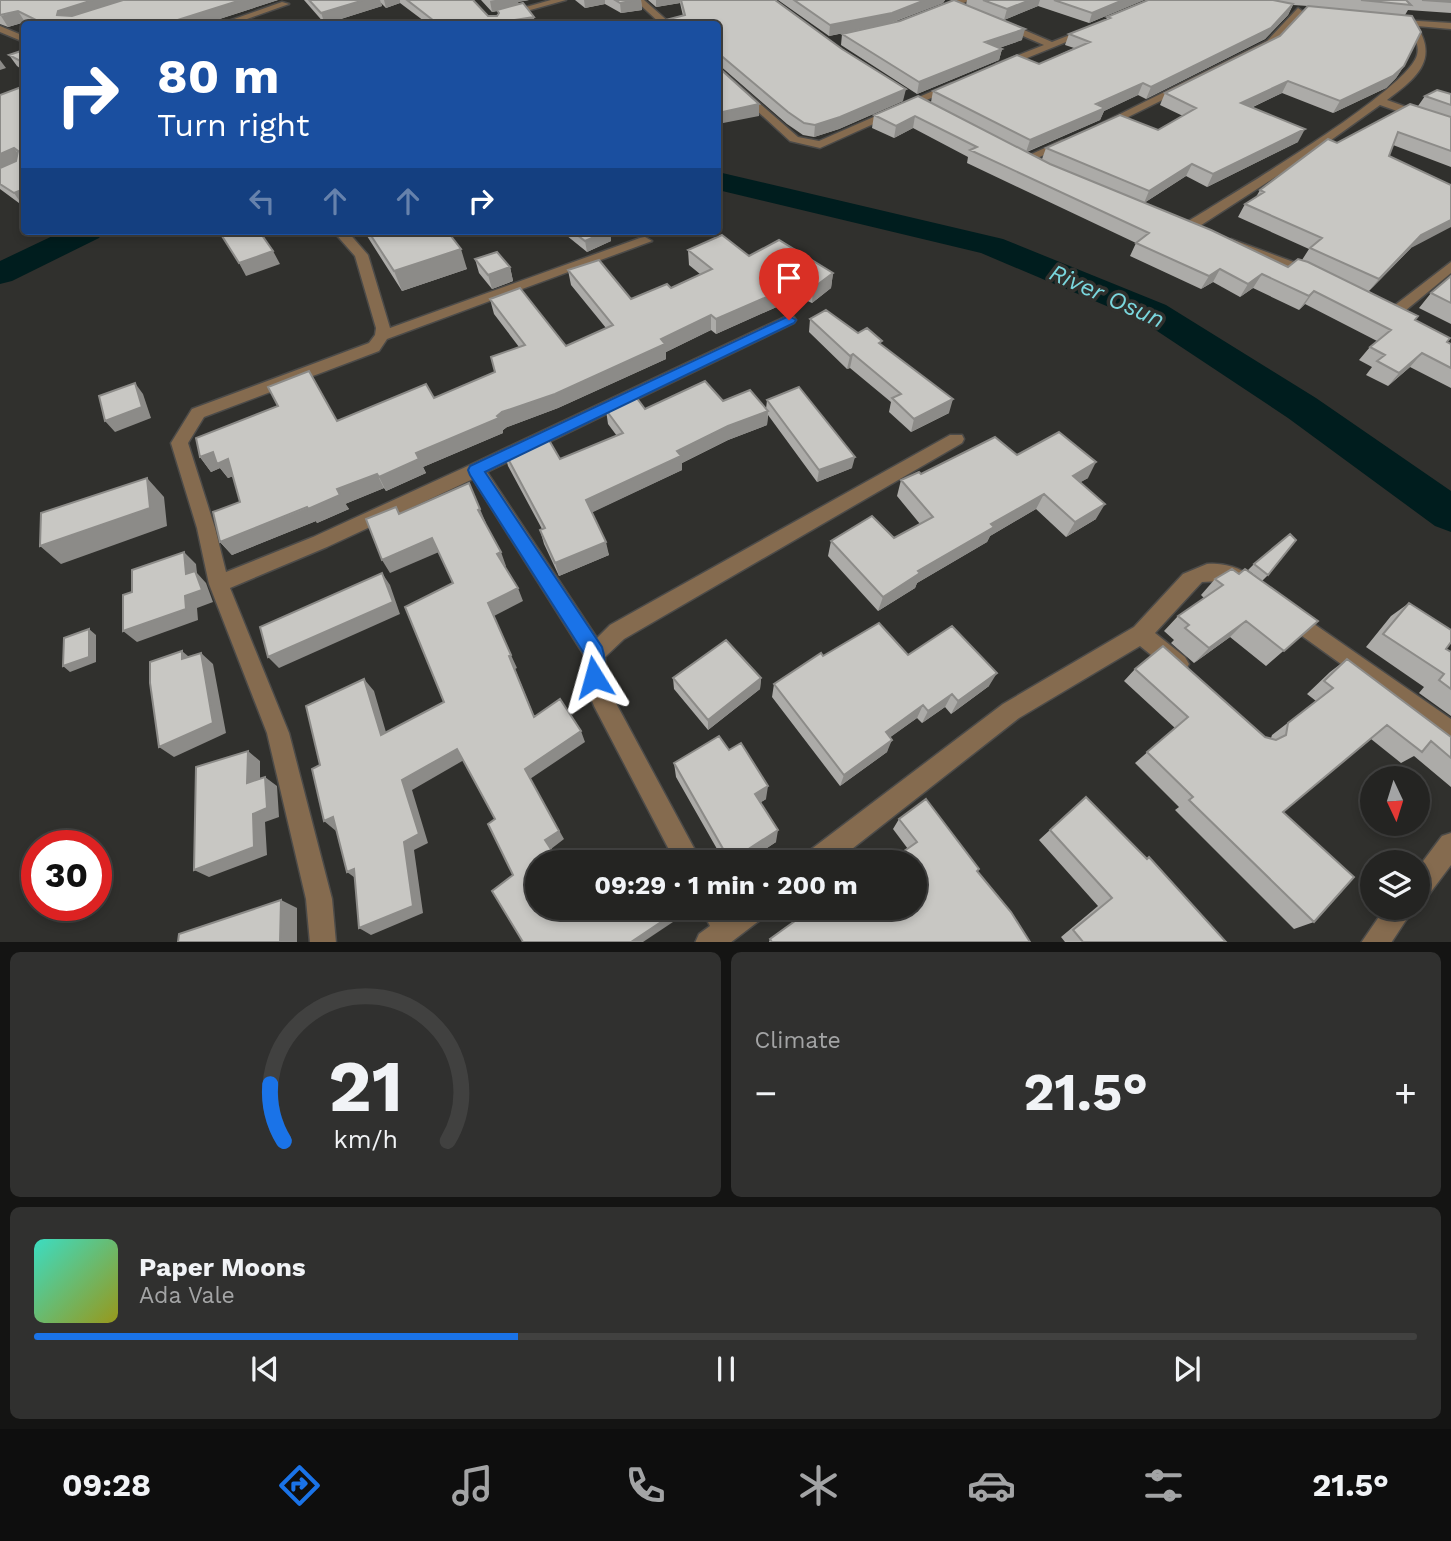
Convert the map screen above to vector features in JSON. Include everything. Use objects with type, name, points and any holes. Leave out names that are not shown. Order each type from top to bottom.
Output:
[{"type":"street","points":[[488,18],[562,0]]},
{"type":"street","points":[[639,0],[663,21]]},
{"type":"street","points":[[940,0],[952,5],[965,5]]},
{"type":"street","points":[[234,21],[285,4]]},
{"type":"street","points":[[932,14],[952,5]]},
{"type":"street","points":[[1284,9],[1311,12]]},
{"type":"street","points":[[1088,132],[1270,43],[1291,23],[1298,11]]},
{"type":"street","points":[[991,20],[1051,45]]},
{"type":"street","points":[[1187,228],[1382,102],[1416,71],[1423,56],[1418,33],[1405,22],[1451,26]]},
{"type":"street","points":[[990,71],[1099,26]]},
{"type":"street","points":[[0,29],[21,36]]},
{"type":"street","points":[[0,43],[21,38]]},
{"type":"street","points":[[721,74],[794,139],[820,145],[912,99],[966,81]]},
{"type":"street","points":[[912,99],[929,108]]},
{"type":"street","points":[[1382,102],[1451,127]]},
{"type":"street","points":[[1014,153],[1032,162],[1076,138]]},
{"type":"street","points":[[343,235],[361,256],[368,271],[382,336]]},
{"type":"street","points":[[323,942],[319,899],[278,733],[219,584],[206,528],[178,443],[198,413],[374,347],[382,336],[645,241]]},
{"type":"street","points":[[1224,241],[1321,277]]},
{"type":"street","points":[[1395,312],[1451,266]]},
{"type":"street","points":[[219,584],[275,562],[475,470],[789,320]]},
{"type":"street","points":[[595,653],[617,632],[956,439]]},
{"type":"street","points":[[475,470],[595,653],[594,677],[602,699],[683,850]]},
{"type":"street","points":[[831,850],[1011,710],[1142,634],[1195,576],[1215,573],[1233,575],[1254,590]]},
{"type":"street","points":[[1276,606],[1451,732]]},
{"type":"street","points":[[1142,634],[1195,679]]},
{"type":"street","points":[[1430,872],[1451,845]]},
{"type":"street","points":[[1375,942],[1392,920]]},
{"type":"building","points":[[0,0],[93,0],[58,11],[57,15],[72,16],[123,0],[241,0],[174,21],[38,21],[18,11],[0,15]]},
{"type":"building","points":[[309,0],[364,0],[321,13]]},
{"type":"building","points":[[407,0],[473,0],[488,16],[497,16],[497,10],[523,3],[534,17],[508,21],[434,21]]},
{"type":"building","points":[[615,0],[636,0],[620,3]]},
{"type":"building","points":[[681,0],[775,0],[842,49],[906,89],[840,117],[815,125],[804,123],[721,56],[721,21],[662,21],[685,15]]},
{"type":"building","points":[[794,0],[925,0],[892,13],[830,25]]},
{"type":"building","points":[[954,0],[1025,29],[985,42],[1002,49],[919,82],[842,34],[900,21]]},
{"type":"building","points":[[983,0],[1030,0],[1007,9]]},
{"type":"building","points":[[1054,0],[1123,0],[1092,13]]},
{"type":"building","points":[[1148,0],[1273,0],[1293,4],[1271,28],[1151,87],[1143,83],[1096,104],[1105,108],[1030,140],[933,91],[1017,55],[1039,64],[1090,42],[1069,34]]},
{"type":"building","points":[[1361,0],[1406,0],[1411,5]]},
{"type":"building","points":[[1308,6],[1412,16],[1421,32],[1404,66],[1393,76],[1340,101],[1288,81],[1241,103],[1305,129],[1213,174],[1192,164],[1149,191],[1046,148],[1120,115],[1158,130],[1196,108],[1165,93],[1280,36]]},
{"type":"building","points":[[21,51],[21,61],[9,55]]},
{"type":"building","points":[[721,70],[759,104],[721,112]]},
{"type":"building","points":[[21,87],[21,190],[14,193],[0,184],[0,168],[16,161],[18,151],[14,148],[0,154],[0,95]]},
{"type":"building","points":[[1437,90],[1451,94],[1451,105],[1425,96]]},
{"type":"building","points":[[918,96],[1050,164],[1211,230],[1288,267],[1298,259],[1308,262],[1418,316],[1415,320],[1450,338],[1447,342],[1451,344],[1451,368],[1422,353],[1399,373],[1377,361],[1385,355],[1370,347],[1391,330],[1314,291],[1309,296],[1262,274],[1248,284],[1220,269],[1209,276],[1136,243],[1149,233],[970,150],[977,147],[915,116],[896,126],[874,115]]},
{"type":"building","points":[[1410,104],[1451,117],[1451,151],[1398,132],[1389,156],[1451,185],[1451,220],[1421,235],[1379,279],[1310,248],[1322,238],[1245,204],[1264,192],[1260,190],[1328,139],[1337,143]]},
{"type":"building","points":[[262,235],[273,251],[239,263],[222,236]]},
{"type":"building","points":[[371,235],[450,235],[461,249],[394,271]]},
{"type":"building","points":[[577,235],[599,235],[585,241]]},
{"type":"building","points":[[722,235],[749,256],[779,240],[833,273],[813,288],[801,282],[716,319],[711,315],[661,339],[665,344],[555,394],[502,412],[497,416],[499,418],[416,453],[419,459],[379,477],[377,474],[337,489],[340,495],[220,542],[213,512],[240,502],[228,459],[217,464],[213,452],[200,457],[196,438],[278,406],[268,387],[309,371],[337,421],[426,384],[434,398],[495,372],[491,357],[525,345],[490,299],[520,288],[566,346],[613,325],[568,270],[599,260],[631,299],[667,284],[671,288],[712,269],[688,250]]},
{"type":"building","points":[[497,252],[510,267],[488,275],[475,259]]},
{"type":"building","points":[[1451,276],[1451,303],[1431,293]]},
{"type":"building","points":[[826,310],[858,333],[867,328],[882,341],[879,343],[953,399],[914,419],[892,398],[901,394],[853,354],[850,356],[810,319]]},
{"type":"building","points":[[705,381],[723,401],[750,390],[768,411],[728,426],[677,451],[681,456],[586,500],[606,542],[555,563],[540,530],[545,528],[504,451],[546,435],[560,459],[623,433],[606,410],[636,397],[645,409]]},
{"type":"building","points":[[135,383],[142,407],[105,421],[99,396]]},
{"type":"building","points":[[799,387],[855,457],[819,470],[767,400]]},
{"type":"building","points":[[1059,432],[1096,462],[1073,476],[1105,504],[1075,522],[1044,494],[991,524],[994,527],[918,571],[920,573],[883,597],[831,541],[872,516],[894,538],[933,517],[901,480],[919,472],[921,474],[995,437],[1017,455]]},
{"type":"building","points":[[147,478],[150,508],[40,546],[41,513]]},
{"type":"building","points":[[469,483],[480,509],[478,510],[501,552],[497,554],[518,588],[488,603],[534,717],[560,699],[581,731],[525,769],[559,831],[545,840],[552,850],[525,850],[525,920],[664,920],[631,942],[523,942],[492,891],[513,875],[488,824],[495,819],[457,749],[402,780],[419,834],[404,842],[413,906],[359,928],[354,869],[347,872],[333,817],[324,821],[312,769],[320,765],[306,706],[364,679],[381,735],[444,702],[405,607],[453,583],[432,538],[382,560],[366,519],[396,507],[399,514]]},
{"type":"building","points":[[1290,534],[1296,540],[1268,575],[1254,564]]},
{"type":"building","points":[[184,552],[186,574],[195,571],[202,590],[185,596],[186,609],[123,631],[123,595],[132,592],[132,570]]},
{"type":"building","points":[[1232,569],[1239,574],[1245,569],[1318,621],[1284,651],[1246,621],[1209,648],[1185,628],[1189,625],[1178,616],[1223,585],[1215,579]]},
{"type":"building","points":[[382,573],[393,602],[268,657],[260,627]]},
{"type":"building","points":[[1409,603],[1451,630],[1451,642],[1446,649],[1451,652],[1451,689],[1439,680],[1444,674],[1383,634]]},
{"type":"building","points":[[879,623],[908,655],[952,626],[997,673],[958,701],[952,694],[928,711],[923,705],[886,732],[892,740],[844,775],[774,684],[821,653],[823,656]]},
{"type":"building","points":[[89,629],[89,657],[63,666],[64,638]]},
{"type":"building","points":[[726,640],[761,678],[708,720],[673,678]]},
{"type":"building","points":[[1163,646],[1265,737],[1276,740],[1286,735],[1288,723],[1333,688],[1324,681],[1347,659],[1451,737],[1451,758],[1431,741],[1422,752],[1387,725],[1283,812],[1354,877],[1314,922],[1189,800],[1193,797],[1147,752],[1188,717],[1135,669]]},
{"type":"building","points":[[182,651],[182,659],[201,653],[213,723],[159,747],[150,683],[150,662]]},
{"type":"building","points":[[719,736],[729,750],[741,743],[768,786],[755,794],[778,830],[747,850],[724,850],[674,763]]},
{"type":"building","points":[[248,751],[247,783],[265,777],[267,808],[253,814],[254,847],[194,870],[196,767]]},
{"type":"building","points":[[1086,797],[1147,859],[1149,857],[1226,942],[1083,942],[1073,930],[1112,898],[1050,830]]},
{"type":"building","points":[[926,799],[979,869],[977,871],[1011,912],[1030,942],[772,942],[770,939],[796,920],[927,920],[927,850],[906,850],[917,842],[899,819]]},
{"type":"building","points":[[281,900],[280,942],[178,942],[179,934]]},
{"type":"waterway","name":"River Osun","points":[[721,182],[992,246],[1154,313],[1302,408],[1451,514]]},
{"type":"waterway","name":"River Osun","points":[[0,274],[80,235]]},
{"type":"route","points":[[594,677],[595,653],[475,470],[789,320]]}]
